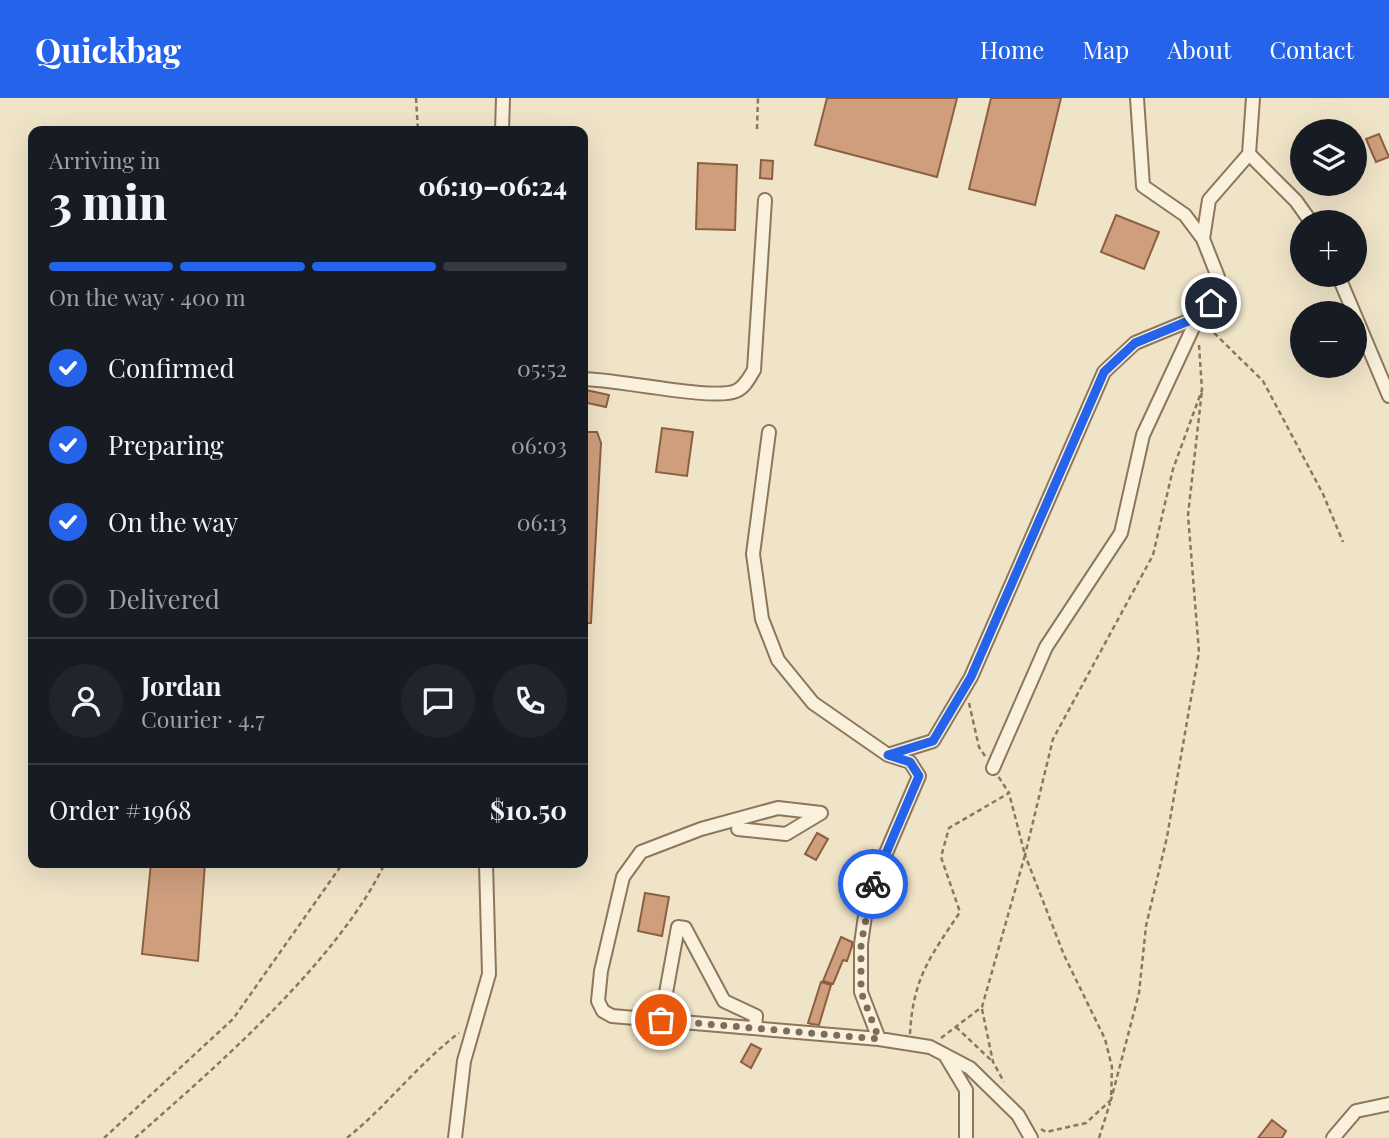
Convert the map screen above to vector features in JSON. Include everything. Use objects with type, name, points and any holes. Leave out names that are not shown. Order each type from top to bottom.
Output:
[{"type":"street","points":[[502,126],[503,98]]},
{"type":"street","points":[[993,768],[1046,647],[1121,533],[1143,435],[1198,317],[1211,303],[1218,277],[1203,239],[1185,215],[1143,186],[1137,98]]},
{"type":"street","points":[[1203,239],[1209,200],[1249,154],[1253,98]]},
{"type":"street","points":[[1249,154],[1302,210]]},
{"type":"street","points":[[588,379],[612,379],[716,395],[736,391],[747,383],[754,370],[765,200]]},
{"type":"street","points":[[1343,287],[1389,396]]},
{"type":"street","points":[[888,755],[933,741],[965,686],[1104,372],[1135,343],[1198,317]]},
{"type":"street","points":[[769,432],[753,554],[762,620],[778,660],[813,703],[888,755],[910,762],[919,776],[868,895],[861,944],[861,992],[879,1039]]},
{"type":"street","points":[[738,829],[786,834],[821,813],[778,808],[701,829],[641,852],[623,877],[601,971],[598,1001],[603,1011],[612,1016],[879,1039],[930,1047],[970,1068],[1034,1132]]},
{"type":"street","points":[[455,1138],[464,1061],[489,974],[486,868]]},
{"type":"street","points":[[661,1020],[678,928],[685,928],[724,1002],[756,1017],[755,1028]]},
{"type":"street","points":[[945,1055],[966,1090],[966,1138]]},
{"type":"street","points":[[1334,1138],[1356,1111],[1389,1104]]},
{"type":"path","points":[[416,98],[418,126]]},
{"type":"path","points":[[757,129],[758,98]]},
{"type":"path","points":[[1198,317],[1263,381],[1323,494],[1343,542]]},
{"type":"path","points":[[1099,1138],[1139,993],[1146,926],[1167,837],[1199,652],[1188,514],[1202,390],[1199,341]]},
{"type":"path","points":[[1005,1085],[993,1062],[982,1007],[1025,855],[1053,739],[1153,555],[1173,469],[1202,390]]},
{"type":"path","points":[[965,686],[979,747],[1009,793],[1025,855],[1064,955],[1105,1039],[1112,1067],[1111,1100],[1086,1123],[1034,1132]]},
{"type":"path","points":[[909,1044],[912,1001],[928,960],[960,912],[941,857],[949,828],[1009,793]]},
{"type":"path","points":[[104,1138],[233,1019],[340,868]]},
{"type":"path","points":[[135,1138],[230,1051],[314,965],[347,924],[382,868]]},
{"type":"path","points":[[930,1047],[982,1007]]},
{"type":"path","points":[[347,1138],[400,1090],[426,1058],[474,1022]]},
{"type":"path","points":[[956,1027],[993,1062]]},
{"type":"building","points":[[827,98],[957,98],[937,177],[815,145]]},
{"type":"building","points":[[991,98],[1061,98],[1035,205],[969,189]]},
{"type":"building","points":[[1379,134],[1389,157],[1376,162],[1367,139]]},
{"type":"building","points":[[761,160],[773,161],[772,179],[760,178]]},
{"type":"building","points":[[698,163],[737,165],[735,230],[696,229]]},
{"type":"building","points":[[1116,215],[1159,232],[1144,269],[1101,252]]},
{"type":"building","points":[[588,390],[609,395],[606,407],[588,403]]},
{"type":"building","points":[[662,428],[693,432],[687,476],[656,472]]},
{"type":"building","points":[[588,432],[597,432],[601,443],[591,623],[588,623]]},
{"type":"building","points":[[817,833],[828,839],[816,860],[805,854]]},
{"type":"building","points":[[151,868],[205,868],[198,961],[142,954]]},
{"type":"building","points":[[645,893],[669,897],[662,936],[638,931]]},
{"type":"building","points":[[841,937],[852,942],[852,946],[847,961],[843,960],[833,984],[823,981]]},
{"type":"building","points":[[821,982],[831,985],[819,1025],[808,1023]]},
{"type":"building","points":[[751,1044],[761,1049],[751,1068],[741,1062]]},
{"type":"building","points":[[1272,1120],[1286,1131],[1282,1138],[1258,1138]]},
{"type":"way so far","points":[[661,1020],[879,1039],[861,992],[861,944],[868,895],[873,884]]},
{"type":"route","points":[[873,884],[919,776],[910,762],[888,755],[933,741],[971,677],[1104,372],[1135,343],[1198,317],[1211,303]]}]
